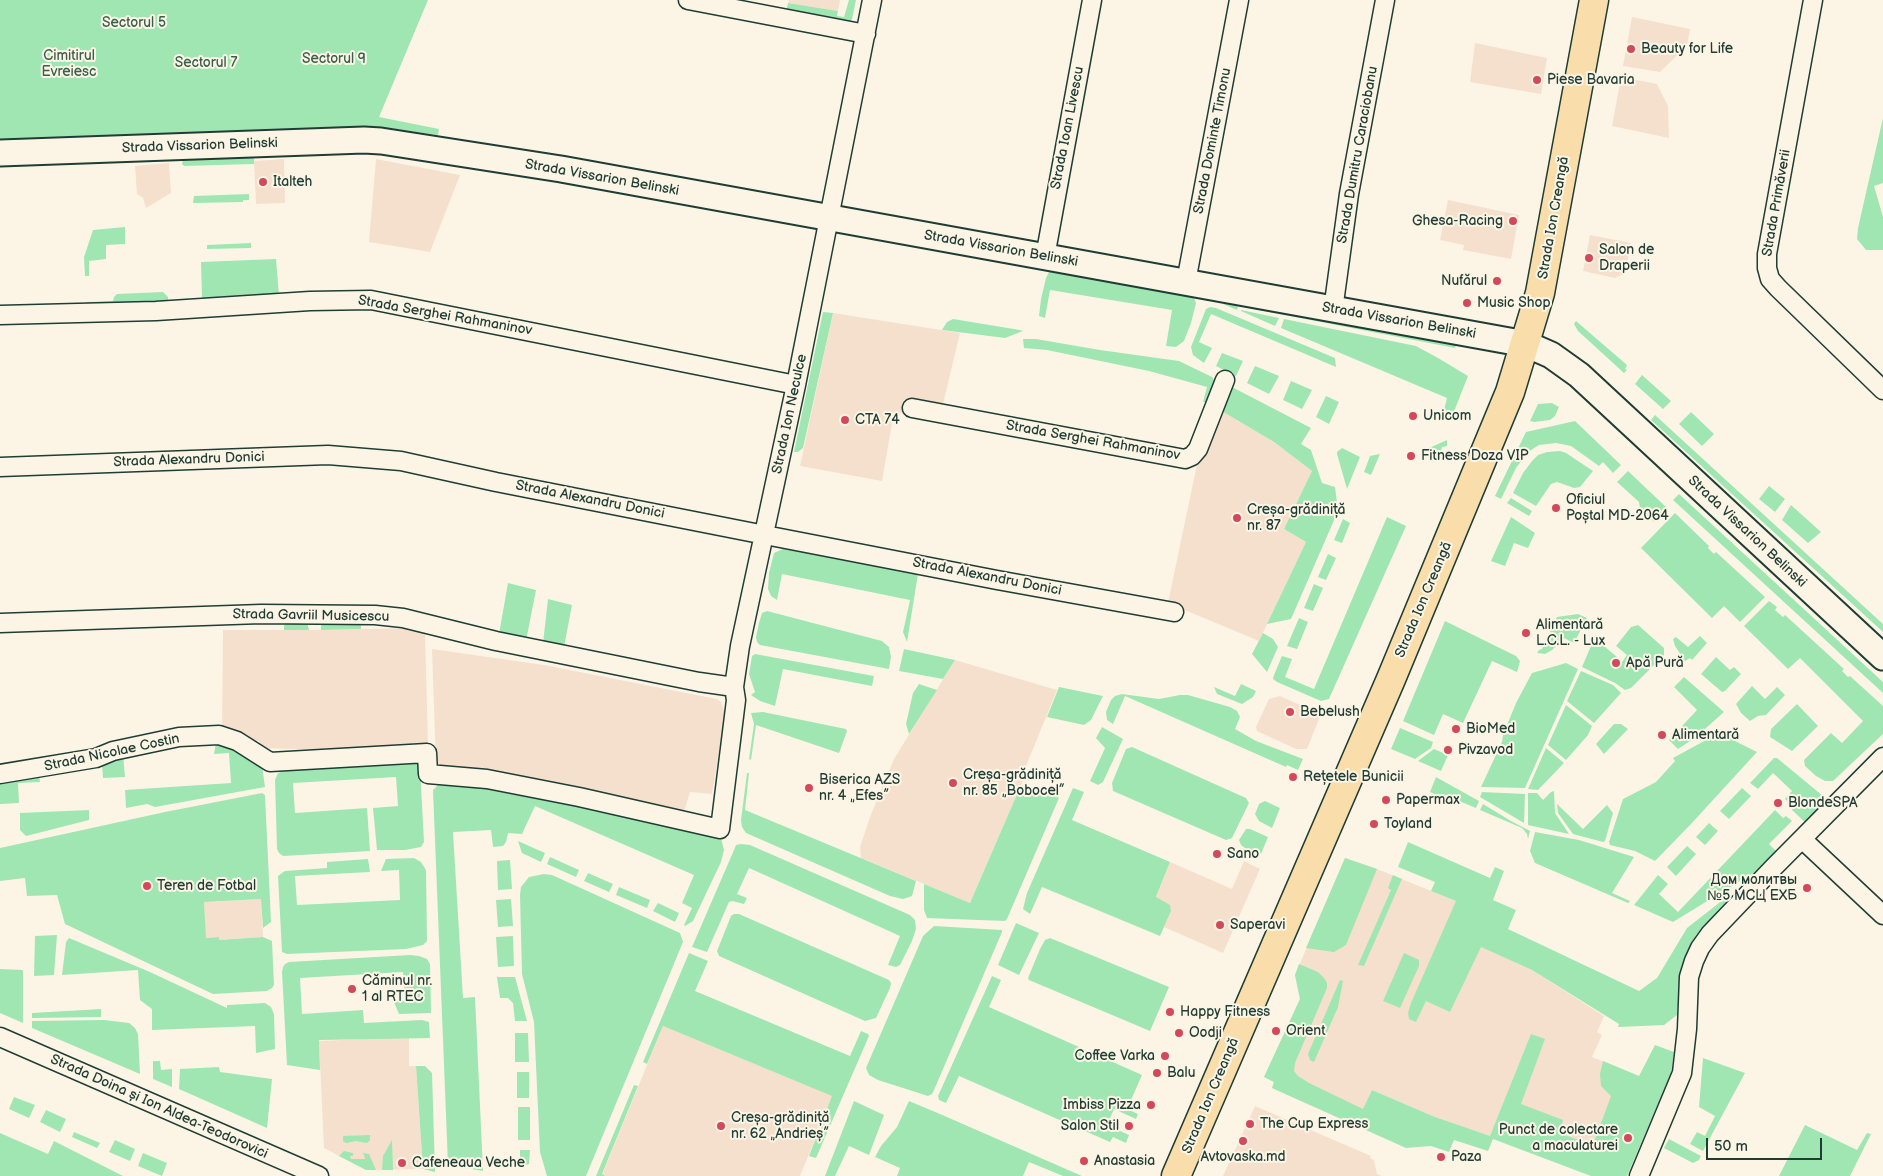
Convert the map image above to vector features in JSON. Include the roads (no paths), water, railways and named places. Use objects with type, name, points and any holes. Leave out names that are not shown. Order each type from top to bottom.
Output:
[{"type":"main road","name":"Strada Ion Creangă","points":[[1176,1176],[1463,508],[1510,392],[1526,344],[1540,292],[1594,0]]},
{"type":"main road","name":"Strada Vissarion Belinski","points":[[0,153],[364,140],[381,141],[561,169],[1526,344],[1551,354],[1579,375],[1883,658]]},
{"type":"street","points":[[688,0],[866,34]]},
{"type":"street","name":"Strada Ion Neculce","points":[[427,753],[428,774],[458,775],[496,781],[580,797],[720,828],[736,700],[734,687],[740,646],[796,385],[872,0]]},
{"type":"street","name":"Strada Ioan Livescu","points":[[1045,257],[1092,0]]},
{"type":"street","name":"Strada Dominte Timonu","points":[[1186,282],[1239,0]]},
{"type":"street","name":"Strada Dumitru Caraciobanu","points":[[1333,310],[1349,194],[1385,0]]},
{"type":"street","name":"Strada Primăverii","points":[[1813,0],[1767,254],[1767,268],[1770,279],[1778,288],[1883,390]]},
{"type":"street","name":"Strada Serghei Rahmaninov","points":[[0,315],[156,311],[310,301],[371,300],[796,385]]},
{"type":"street","name":"Strada Serghei Rahmaninov","points":[[912,408],[1185,459],[1192,456],[1198,449],[1225,380]]},
{"type":"street","name":"Strada Alexandru Donici","points":[[0,467],[328,455],[401,461],[496,482],[765,535],[1174,612]]},
{"type":"street","name":"Strada Gavriil Musicescu","points":[[0,623],[261,614],[375,615],[403,618],[496,640],[699,682],[734,687]]},
{"type":"street","name":"Strada Nicolae Costin","points":[[0,774],[96,758],[113,751],[179,738],[219,735],[237,741],[270,762],[427,753]]},
{"type":"street","points":[[1639,1176],[1682,1073],[1687,1030],[1689,977],[1697,954],[1710,934],[1883,757]]},
{"type":"street","points":[[1802,838],[1883,915]]},
{"type":"street","name":"Strada Doina și Ion Aldea-Teodorovici","points":[[0,1037],[319,1176]]},
{"type":"place","name":"Beauty for Life","points":[[1631,49]]},
{"type":"place","name":"Piese Bavaria","points":[[1537,80]]},
{"type":"place","name":"Italteh","points":[[263,182]]},
{"type":"place","name":"Ghesa-Racing","points":[[1513,221]]},
{"type":"place","name":"Salon de Draperii","points":[[1589,258]]},
{"type":"place","name":"Nufărul","points":[[1497,281]]},
{"type":"place","name":"Music Shop","points":[[1467,303]]},
{"type":"place","name":"Unicom","points":[[1413,416]]},
{"type":"place","name":"CTA 74","points":[[845,420]]},
{"type":"place","name":"Fitness Doza VIP","points":[[1411,456]]},
{"type":"place","name":"Oficiul Poștal MD-2064","points":[[1556,508]]},
{"type":"place","name":"Creșa-grădiniță nr. 87","points":[[1237,518]]},
{"type":"place","name":"Alimentară L.C.L. - Lux","points":[[1526,633]]},
{"type":"place","name":"Apă Pură","points":[[1616,663]]},
{"type":"place","name":"Bebelush","points":[[1290,712]]},
{"type":"place","name":"BioMed","points":[[1456,729]]},
{"type":"place","name":"Alimentară","points":[[1662,735]]},
{"type":"place","name":"Pivzavod","points":[[1448,750]]},
{"type":"place","name":"Rețetele Bunicii","points":[[1293,777]]},
{"type":"place","name":"Creșa-grădiniță nr. 85 „Bobocel”","points":[[953,783]]},
{"type":"place","name":"Biserica AZS nr. 4 „Efes”","points":[[809,788]]},
{"type":"place","name":"Papermax","points":[[1386,800]]},
{"type":"place","name":"BlondeSPA","points":[[1778,803]]},
{"type":"place","name":"Toyland","points":[[1374,824]]},
{"type":"place","name":"Sano","points":[[1217,854]]},
{"type":"place","name":"Teren de Fotbal","points":[[147,886]]},
{"type":"place","name":"Дом молитвы №5 МСЦ ЕХБ","points":[[1807,888]]},
{"type":"place","name":"Saperavi","points":[[1220,925]]},
{"type":"place","name":"Căminul nr. 1 al RTEC","points":[[352,989]]},
{"type":"place","name":"Happy Fitness","points":[[1170,1012]]},
{"type":"place","name":"Orient","points":[[1276,1031]]},
{"type":"place","name":"Oodji","points":[[1179,1033]]},
{"type":"place","name":"Coffee Varka","points":[[1165,1056]]},
{"type":"place","name":"Balu","points":[[1157,1073]]},
{"type":"place","name":"Imbiss Pizza","points":[[1151,1105]]},
{"type":"place","name":"The Cup Express","points":[[1250,1124]]},
{"type":"place","name":"Creșa-grădiniță nr. 62 „Andrieș”","points":[[721,1126]]},
{"type":"place","name":"Salon Stil","points":[[1129,1126]]},
{"type":"place","name":"Punct de colectare a maculaturei","points":[[1628,1138]]},
{"type":"place","name":"Avtovaska.md","points":[[1243,1141]]},
{"type":"place","name":"Paza","points":[[1441,1157]]},
{"type":"place","name":"Anastasia","points":[[1084,1161]]},
{"type":"place","name":"Cafeneaua Veche","points":[[402,1163]]},
{"type":"park label","name":"Sectorul 5","points":[[134,23]]},
{"type":"park label","name":"Sectorul 9","points":[[334,59]]},
{"type":"park label","name":"Sectorul 7","points":[[206,63]]},
{"type":"park label","name":"Cimitirul Evreiesc","points":[[69,64]]}]
